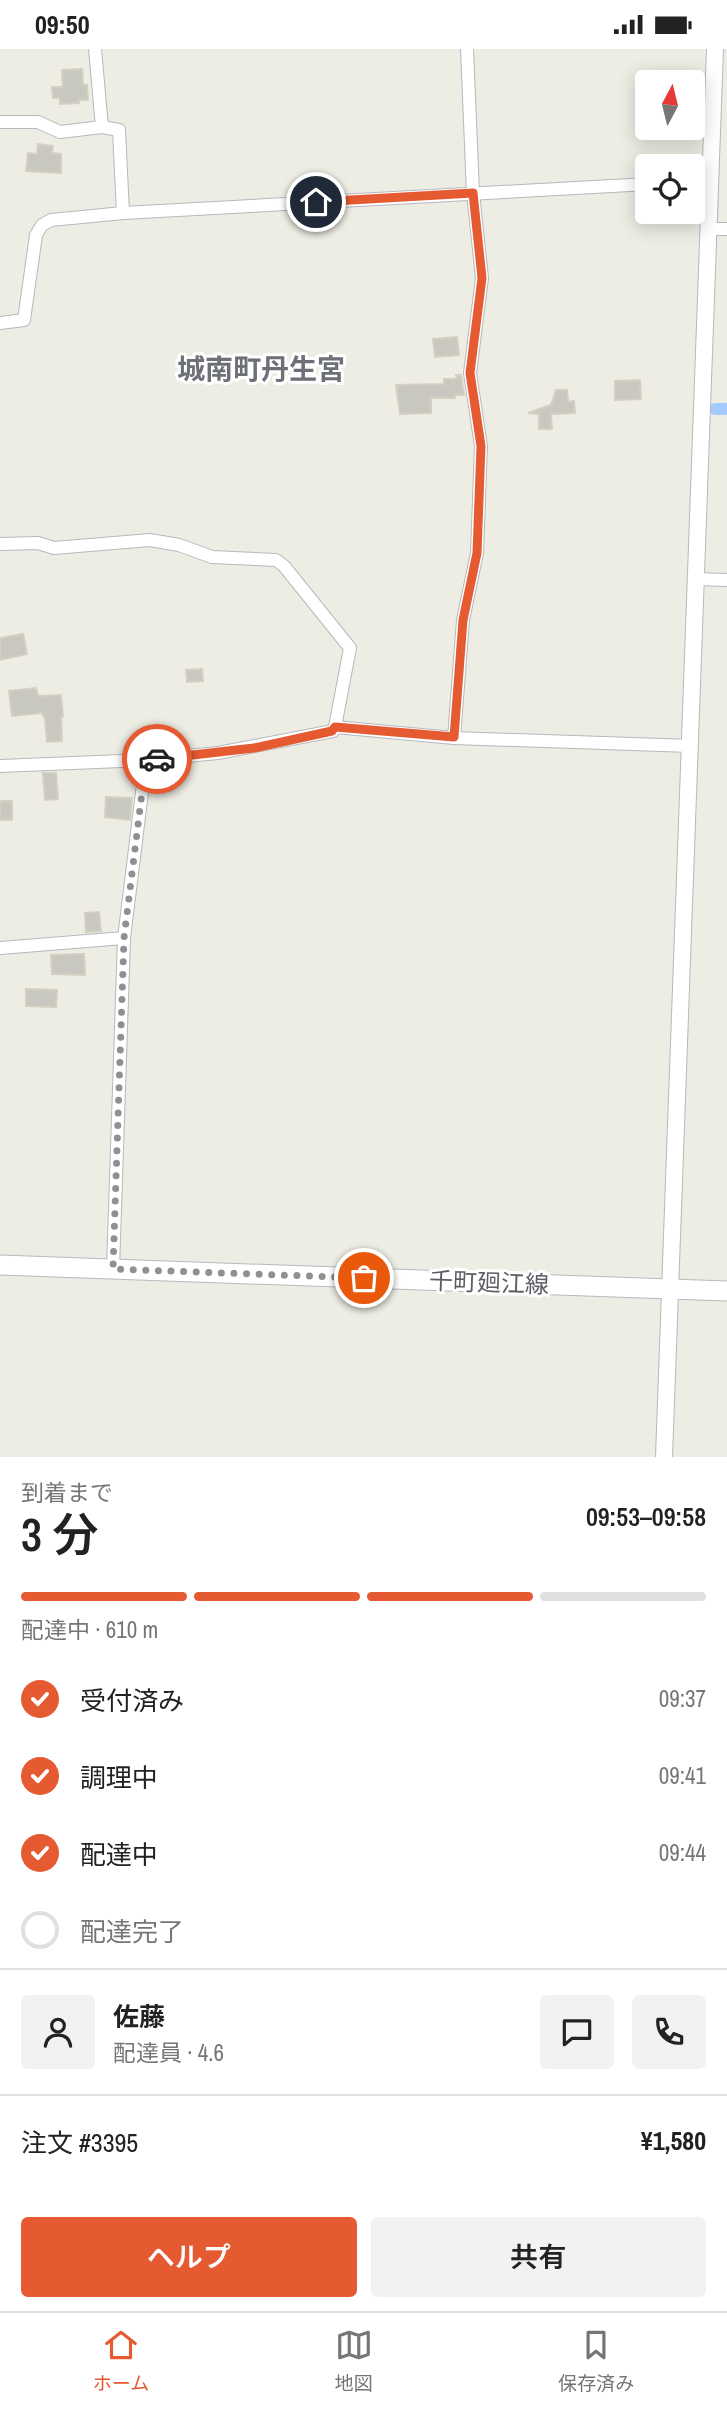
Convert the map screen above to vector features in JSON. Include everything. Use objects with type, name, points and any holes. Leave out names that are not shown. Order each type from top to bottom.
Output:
[{"type":"main road","name":"千町廻江線","points":[[0,1265],[727,1291]]},
{"type":"street","points":[[94,49],[102,127]]},
{"type":"street","points":[[454,737],[463,620],[477,553],[481,446],[470,373],[482,278],[473,193],[467,49]]},
{"type":"street","points":[[664,1457],[715,49]]},
{"type":"street","points":[[0,122],[38,122],[60,132],[102,127],[119,130],[123,213]]},
{"type":"street","points":[[705,181],[711,181]]},
{"type":"street","points":[[0,323],[24,320],[36,235],[41,225],[51,220],[123,213],[635,185]]},
{"type":"street","points":[[709,229],[727,229]]},
{"type":"street","points":[[0,544],[38,543],[54,548],[150,540],[179,545],[212,557],[276,560],[349,648],[335,727],[332,731],[254,748],[146,760],[0,766]]},
{"type":"street","points":[[695,579],[727,580]]},
{"type":"street","points":[[335,727],[454,737],[691,746]]},
{"type":"street","points":[[113,1269],[124,938],[146,760]]},
{"type":"street","points":[[0,948],[124,938]]},
{"type":"building","points":[[82,69],[88,100],[60,104],[60,98],[53,98],[52,87],[63,87],[62,70]]},
{"type":"building","points":[[38,144],[53,146],[52,153],[61,154],[61,173],[26,171],[28,153],[37,154]]},
{"type":"building","points":[[457,337],[459,355],[435,357],[433,339]]},
{"type":"building","points":[[456,375],[461,375],[464,395],[455,395],[455,398],[431,398],[431,413],[400,414],[396,385],[444,384],[444,379],[457,379]]},
{"type":"building","points":[[640,380],[641,399],[615,400],[615,381]]},
{"type":"building","points":[[556,390],[567,390],[568,402],[574,401],[575,413],[551,414],[552,429],[539,429],[539,414],[528,413],[551,405]]},
{"type":"building","points":[[23,634],[27,654],[0,660],[0,638]]},
{"type":"building","points":[[202,669],[203,681],[187,682],[186,670]]},
{"type":"building","points":[[36,688],[38,696],[61,695],[62,741],[47,742],[42,713],[12,716],[9,691]]},
{"type":"building","points":[[43,773],[56,773],[58,799],[45,800]]},
{"type":"building","points":[[106,797],[132,798],[130,820],[105,817]]},
{"type":"building","points":[[0,801],[12,801],[12,820],[0,820]]},
{"type":"building","points":[[99,912],[101,931],[86,932],[85,913]]},
{"type":"building","points":[[84,954],[85,975],[52,974],[51,955]]},
{"type":"building","points":[[26,989],[57,990],[56,1007],[26,1006]]},
{"type":"waterway","points":[[715,409],[727,409]]},
{"type":"way so far","points":[[157,759],[146,760],[124,938],[113,1269],[364,1278]]},
{"type":"district","name":"城南町丹生宮","points":[[261,369]]},
{"type":"route","points":[[157,759],[254,748],[332,731],[335,727],[454,737],[463,620],[477,553],[481,446],[470,373],[482,278],[473,193],[316,202]]}]
